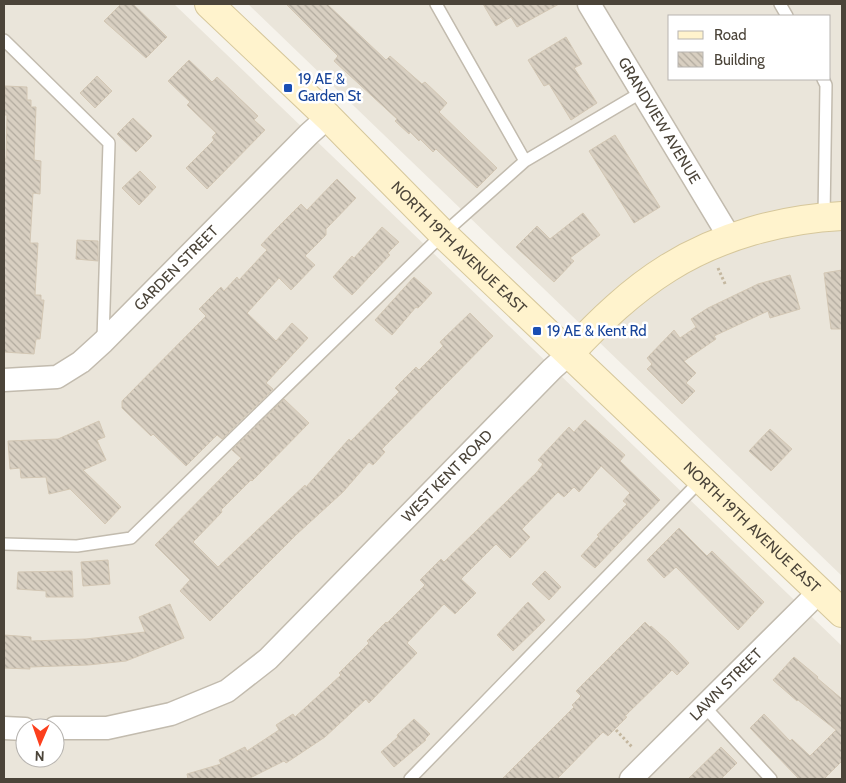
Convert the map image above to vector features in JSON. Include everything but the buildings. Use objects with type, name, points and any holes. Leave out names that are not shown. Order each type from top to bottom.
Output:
[{"type":"street","name":"NORTH 19TH AVENUE EAST","points":[[209,4],[328,117],[443,234],[842,612]]},
{"type":"street","name":"GRANDVIEW AVENUE","points":[[589,4],[730,238]]},
{"type":"street","name":"GARDEN STREET","points":[[4,380],[57,377],[81,362],[328,117]]},
{"type":"street","name":"WEST KENT ROAD","points":[[65,728],[107,728],[150,719],[171,714],[227,691],[268,660],[552,369],[625,300],[661,273],[730,238],[775,226],[833,217]]},
{"type":"street","name":"LAWN STREET","points":[[631,779],[820,591]]},
{"type":"lane","points":[[436,4],[525,160]]},
{"type":"lane","points":[[780,4],[786,15]]},
{"type":"lane","points":[[4,40],[110,143],[103,342]]},
{"type":"lane","points":[[824,80],[826,85],[833,217]]},
{"type":"lane","points":[[4,544],[77,546],[131,538],[443,234],[525,160],[642,92]]},
{"type":"lane","points":[[410,779],[701,480]]},
{"type":"lane","points":[[704,706],[771,779]]},
{"type":"shaded area","points":[[4,4],[174,4],[842,646],[842,779],[4,779]]},
{"type":"shaded area","points":[[248,4],[842,4],[842,576]]},
{"type":"place","name":"19 AE & Garden St","points":[[288,88]]},
{"type":"place","name":"19 AE & Kent Rd","points":[[537,331]]}]
